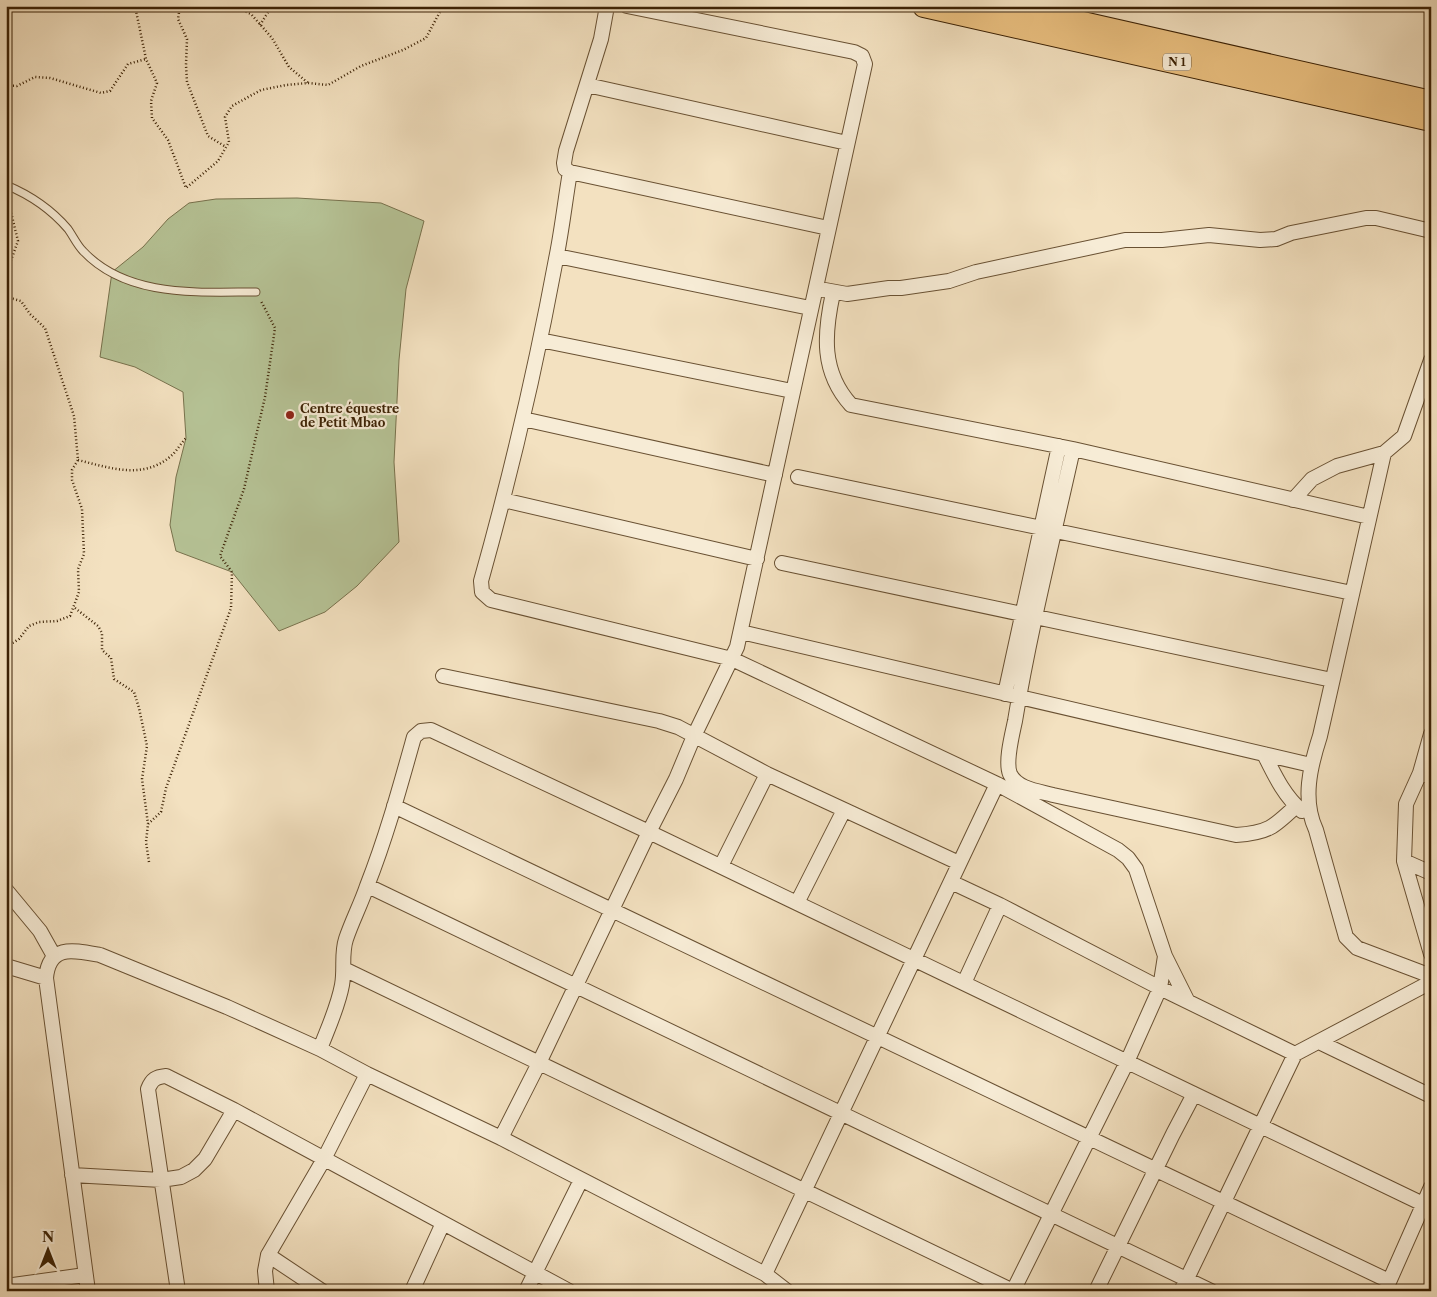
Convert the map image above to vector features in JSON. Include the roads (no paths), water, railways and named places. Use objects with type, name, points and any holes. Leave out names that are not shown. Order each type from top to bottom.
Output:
[{"type":"highway","name":"N 1","points":[[924,6],[1431,120]]},
{"type":"highway","name":"N 1","points":[[1008,6],[1431,102]]},
{"type":"street","points":[[607,6],[587,86],[565,157],[565,169],[570,172],[828,228]]},
{"type":"street","points":[[501,1138],[676,779],[694,736],[732,659],[741,632],[810,308],[865,64],[862,56],[844,50],[627,6]]},
{"type":"street","points":[[587,86],[847,144]]},
{"type":"street","points":[[570,172],[557,256],[540,340],[504,500],[481,581],[482,592],[491,600],[732,659],[997,784],[1118,850],[1128,858],[1136,869],[1165,956],[1187,1000]]},
{"type":"street","points":[[815,287],[832,293],[902,288],[949,281],[976,272],[1125,240],[1162,240],[1209,235],[1260,240],[1276,239],[1291,233],[1366,218],[1376,218],[1431,231]]},
{"type":"street","points":[[557,256],[810,308]]},
{"type":"street","points":[[832,293],[826,322],[829,364],[842,396],[851,405],[1066,447],[1369,518]]},
{"type":"street","points":[[540,340],[792,391]]},
{"type":"street","points":[[1293,500],[1312,479],[1336,466],[1384,453],[1404,436],[1431,360]]},
{"type":"street","points":[[523,419],[775,475]]},
{"type":"street","points":[[1066,447],[1012,696],[1009,772],[1015,783],[1027,788],[1236,835],[1257,834],[1278,824],[1296,806]]},
{"type":"street","points":[[1384,453],[1320,736],[1311,765],[1308,798],[1310,818],[1316,830],[1346,937],[1357,948],[1431,976]]},
{"type":"street","points":[[798,477],[1352,594]]},
{"type":"street","points":[[504,500],[757,559]]},
{"type":"street","points":[[782,563],[1332,680]]},
{"type":"street","points":[[741,632],[1311,765]]},
{"type":"street","points":[[443,676],[659,721],[678,727],[767,774],[959,863]]},
{"type":"street","points":[[320,1050],[337,1006],[344,969],[343,951],[346,939],[368,886],[414,737],[421,731],[431,730],[721,866],[1423,1204]]},
{"type":"street","points":[[1431,734],[1425,774],[1406,804],[1404,861],[1431,954]]},
{"type":"street","points":[[1264,754],[1282,787],[1296,806],[1310,818]]},
{"type":"street","points":[[721,866],[767,774]]},
{"type":"street","points":[[765,1274],[997,784]]},
{"type":"street","points":[[394,806],[1224,1202],[1387,1286],[1431,1187]]},
{"type":"street","points":[[797,903],[844,810]]},
{"type":"street","points":[[1404,861],[1431,873]]},
{"type":"street","points":[[951,882],[1000,905],[1160,988],[1296,1054]]},
{"type":"street","points":[[368,886],[1118,1246],[1184,1285],[1211,1291]]},
{"type":"street","points":[[6,890],[40,931],[54,956]]},
{"type":"street","points":[[964,983],[1000,905]]},
{"type":"street","points":[[88,1291],[46,978],[47,965],[54,956],[64,952],[81,951],[100,955],[227,1007],[320,1050],[501,1138],[765,1274],[788,1291]]},
{"type":"street","points":[[344,969],[1013,1291],[1127,1062],[1160,988],[1165,956]]},
{"type":"street","points":[[6,966],[46,978]]},
{"type":"street","points":[[1184,1285],[1296,1054],[1431,982]]},
{"type":"street","points":[[1319,1042],[1431,1096]]},
{"type":"street","points":[[267,1291],[265,1271],[268,1255],[324,1159],[367,1074]]},
{"type":"street","points":[[178,1291],[148,1089],[151,1082],[158,1077],[166,1076],[234,1110],[569,1291]]},
{"type":"street","points":[[1096,1291],[1194,1094]]},
{"type":"street","points":[[72,1176],[160,1180],[181,1177],[194,1170],[205,1159],[234,1110]]},
{"type":"street","points":[[526,1291],[581,1180]]},
{"type":"street","points":[[412,1291],[442,1223]]},
{"type":"street","points":[[268,1255],[322,1291]]},
{"type":"street","points":[[6,1286],[85,1276]]},
{"type":"lane","points":[[6,185],[26,193],[39,202],[68,229],[82,251],[100,266],[123,279],[149,287],[197,292],[256,292]]},
{"type":"place","name":"Centre équestre de Petit Mbao","points":[[290,415]]}]
